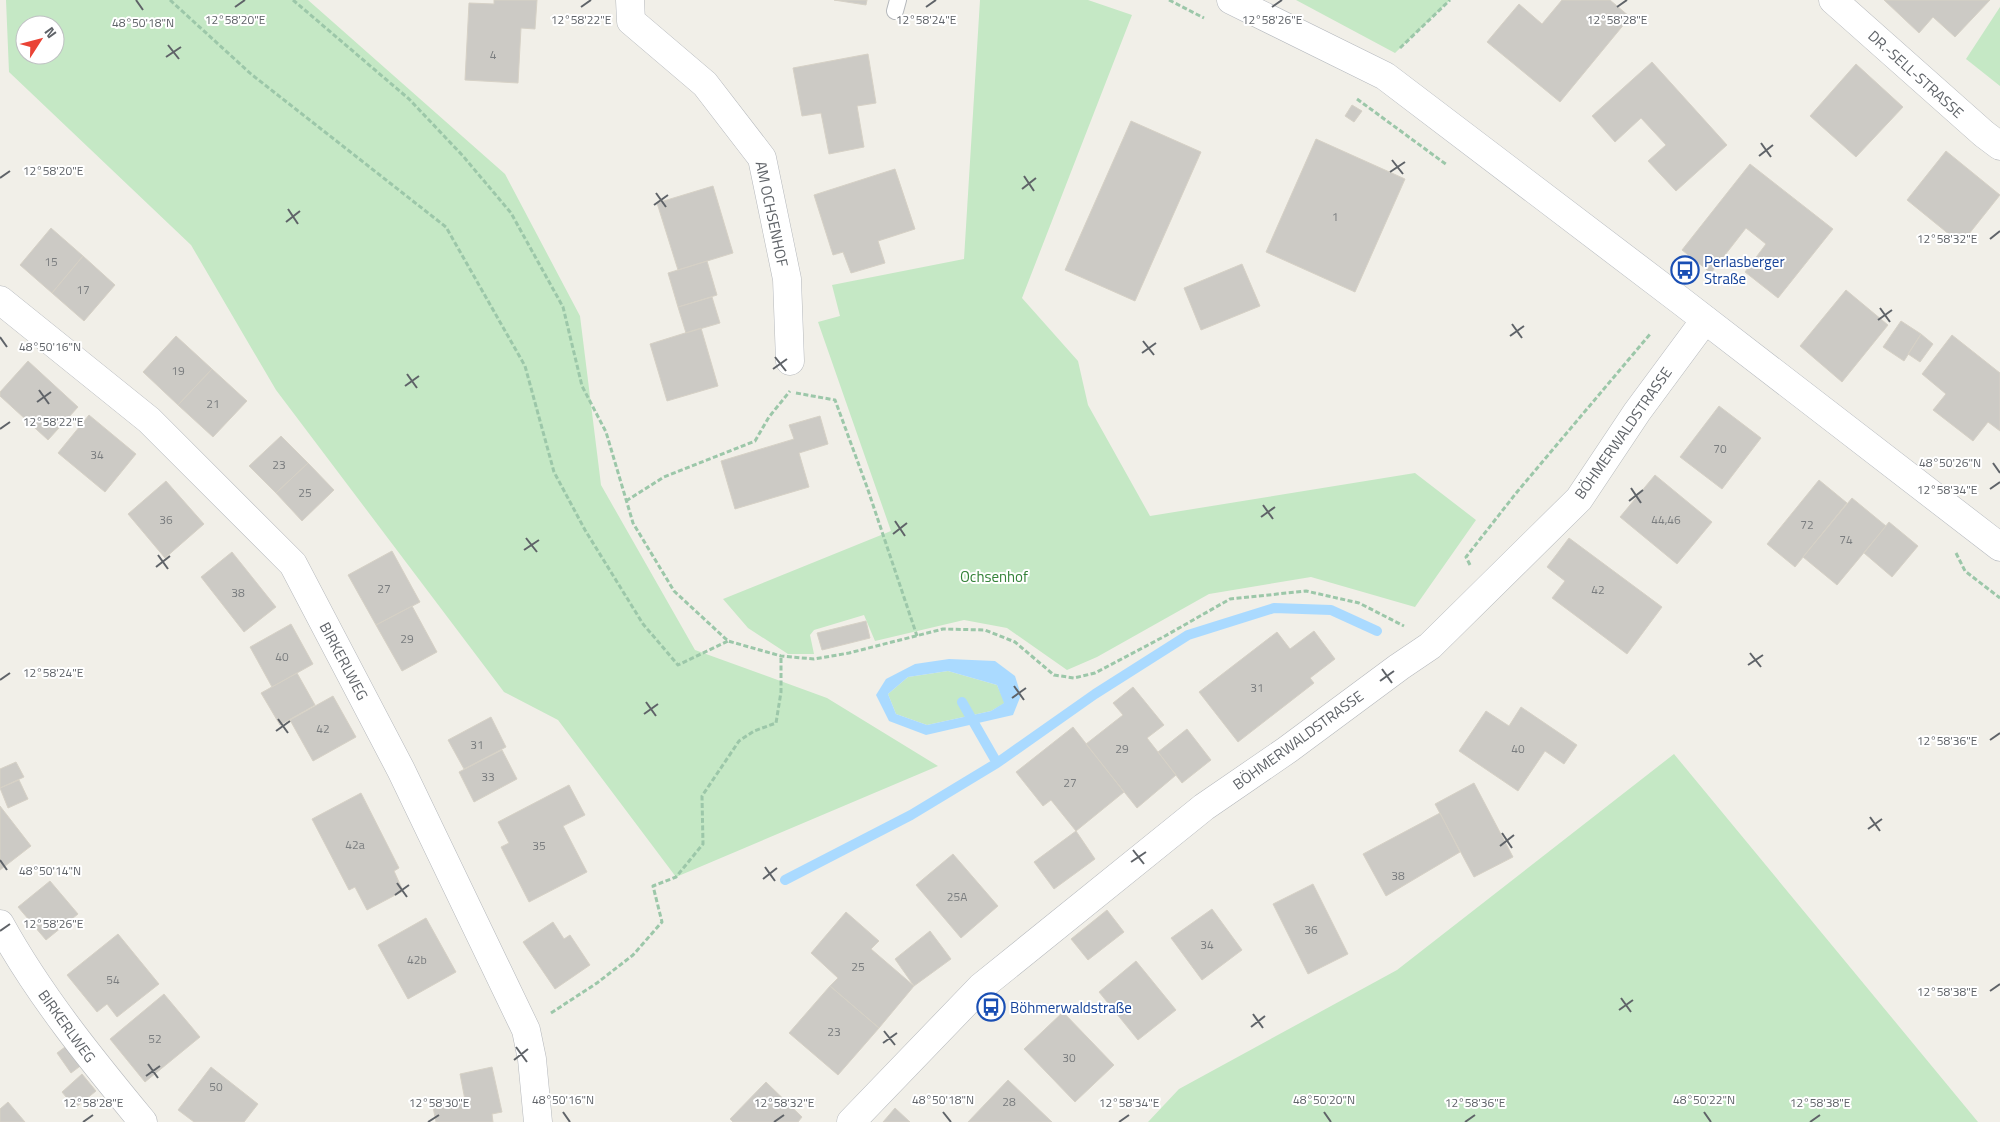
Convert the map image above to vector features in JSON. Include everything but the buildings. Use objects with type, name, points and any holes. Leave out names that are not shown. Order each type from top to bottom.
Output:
[{"type":"street","name":"AM OCHSENHOF","points":[[630,0],[631,21],[705,84],[762,158],[787,279],[790,361]]},
{"type":"street","points":[[1232,0],[1385,76],[2000,547]]},
{"type":"street","name":"DR.-SELL-STRASSE","points":[[1833,0],[2000,146]]},
{"type":"street","name":"BIRKERLWEG","points":[[0,300],[149,420],[293,564],[401,770],[526,1030],[532,1059],[538,1122]]},
{"type":"street","name":"BÖHMERWALDSTRASSE","points":[[852,1122],[981,987],[1204,807],[1287,750],[1399,666],[1430,646],[1484,595],[1579,499],[1637,412],[1705,320]]},
{"type":"street","name":"BIRKERLWEG","points":[[0,924],[18,957],[91,1060],[143,1122]]},
{"type":"path","points":[[170,0],[250,74],[446,227],[525,366],[554,472],[585,530],[643,624],[678,665],[728,641]]},
{"type":"path","points":[[293,0],[409,99],[463,156],[511,213],[563,308],[582,386],[606,432],[633,523],[674,591],[728,641],[781,656],[814,659],[849,653],[943,629],[985,630],[1015,642],[1054,675],[1074,678],[1095,673],[1230,599],[1306,591],[1359,603],[1408,628],[1430,646]]},
{"type":"path","points":[[1169,0],[1212,22]]},
{"type":"path","points":[[1385,76],[1396,53],[1450,0]]},
{"type":"path","points":[[1356,98],[1452,169]]},
{"type":"path","points":[[1484,595],[1466,557],[1516,492],[1651,333]]},
{"type":"path","points":[[626,501],[664,477],[755,440],[769,417],[790,392],[790,361]]},
{"type":"path","points":[[790,392],[835,400],[868,487],[918,636]]},
{"type":"path","points":[[526,1030],[597,984],[633,955],[662,922],[653,886],[676,877],[703,844],[702,796],[739,741],[754,731],[776,723],[782,692],[781,656]]},
{"type":"green space","points":[[6,0],[308,0],[505,174],[580,316],[601,485],[695,650],[827,698],[938,766],[676,877],[558,720],[504,692],[276,390],[191,245],[9,72]]},
{"type":"green space","name":"Ochsenhof","points":[[980,0],[1088,0],[1132,15],[1022,298],[1078,361],[1088,405],[1150,516],[1415,473],[1476,520],[1415,607],[1311,577],[1209,594],[1097,657],[1067,670],[1007,628],[964,620],[875,641],[864,615],[814,630],[810,635],[814,654],[788,654],[748,628],[723,599],[891,531],[818,322],[840,316],[832,285],[964,259]]},
{"type":"green space","points":[[1296,0],[1450,0],[1395,53]]},
{"type":"green space","points":[[2000,7],[2000,86],[1966,59]]},
{"type":"green space","points":[[948,671],[997,685],[1005,703],[991,711],[927,725],[896,714],[888,694],[908,677]]},
{"type":"green space","points":[[1674,754],[1978,1122],[1148,1122],[1179,1089],[1397,970]]},
{"type":"water","points":[[949,659],[995,661],[1015,676],[1021,695],[1013,715],[926,735],[889,721],[876,695],[886,679],[915,664]],"holes":[[[948,671],[997,685],[1004,703],[991,711],[927,725],[896,714],[888,694],[908,677]]]},
{"type":"waterway","points":[[785,880],[911,815],[997,763],[1095,694],[1188,635],[1274,608],[1331,610],[1377,631]]},
{"type":"waterway","points":[[962,702],[997,763]]},
{"type":"place","name":"Perlasberger Straße","points":[[1685,270]]},
{"type":"place","name":"Böhmerwaldstraße","points":[[991,1007]]}]
